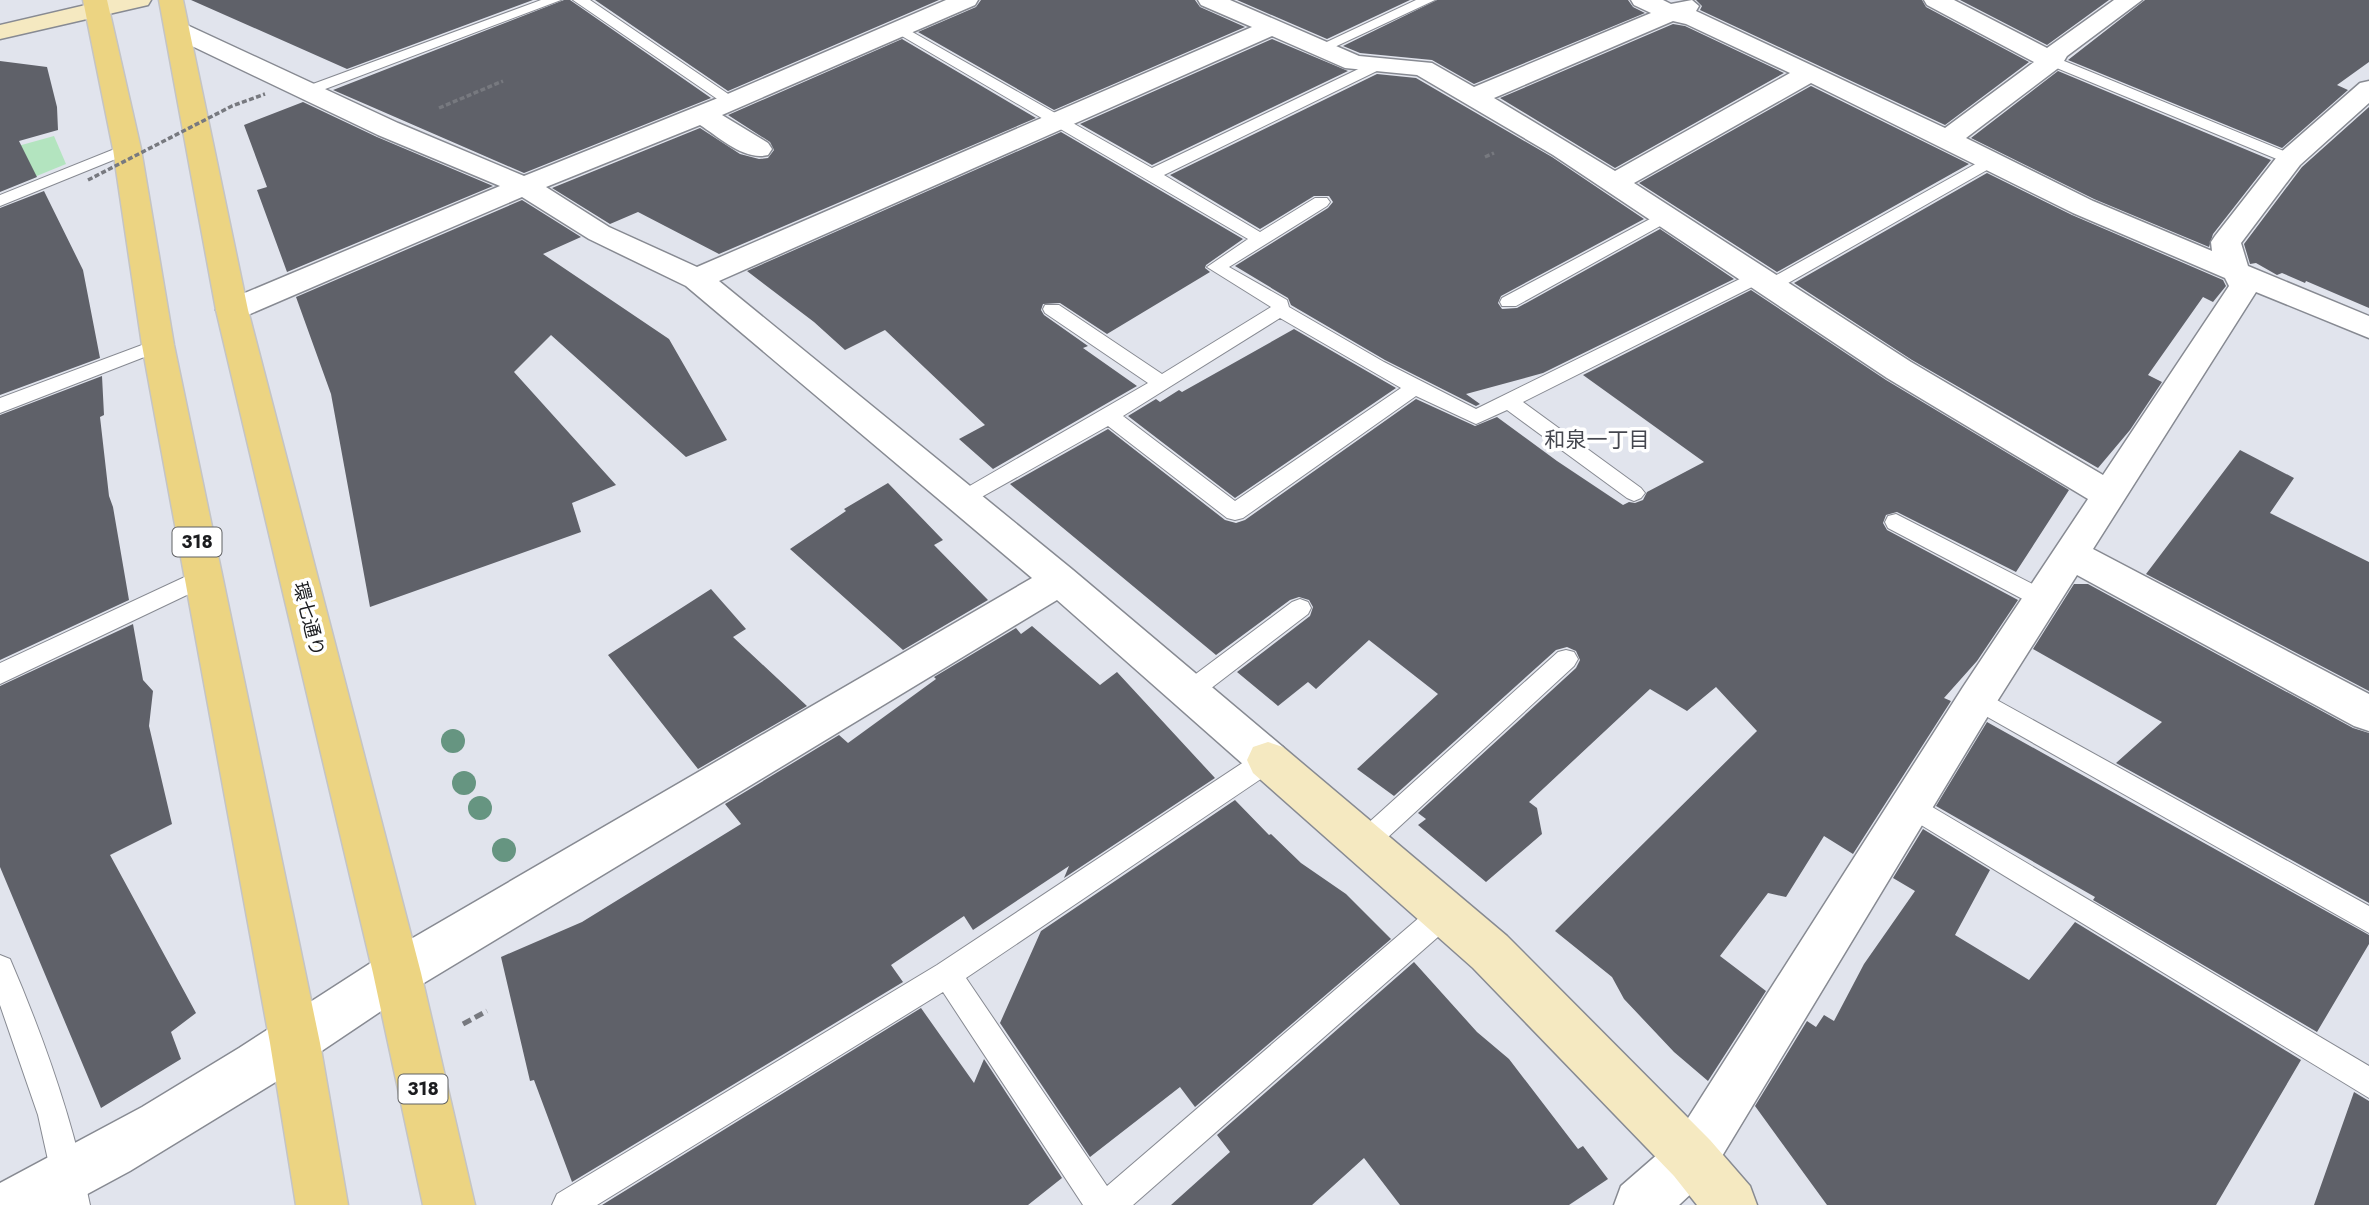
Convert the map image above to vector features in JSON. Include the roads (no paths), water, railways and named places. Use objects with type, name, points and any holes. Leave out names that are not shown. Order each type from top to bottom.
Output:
[{"type":"main road","name":"環七通り","points":[[175,15],[232,310],[397,973],[449,1205]]},
{"type":"main road","name":"318","points":[[98,17],[127,149],[158,345],[295,1042],[323,1205]]},
{"type":"street","points":[[0,32],[98,17],[139,0]]},
{"type":"street","points":[[232,310],[524,186],[732,102],[966,0]]},
{"type":"street","points":[[1210,0],[1354,63],[1423,68],[1563,149],[1899,370],[2108,494]]},
{"type":"street","points":[[1643,0],[1671,13],[1694,18],[1947,139],[1988,162],[2202,259],[2238,271],[2369,328]]},
{"type":"street","points":[[1473,97],[1702,0]]},
{"type":"street","points":[[1937,0],[2052,61]]},
{"type":"street","points":[[1947,139],[2052,61],[2057,52],[2130,0]]},
{"type":"street","points":[[175,15],[307,91],[524,186],[599,233],[697,279],[1060,580],[1490,952],[1692,1158],[1731,1205]]},
{"type":"street","points":[[697,279],[1273,27]]},
{"type":"street","points":[[1614,183],[1810,73]]},
{"type":"street","points":[[1640,1205],[1692,1158],[1977,698],[2244,286],[2238,271],[2227,257],[2226,242],[2290,159],[2369,89]]},
{"type":"street","points":[[701,114],[758,149]]},
{"type":"street","points":[[2070,554],[2369,714]]},
{"type":"street","points":[[12,1205],[72,1191],[397,973],[1060,580]]},
{"type":"lane","points":[[307,91],[554,0]]},
{"type":"lane","points":[[580,0],[732,102]]},
{"type":"lane","points":[[1321,48],[1428,0]]},
{"type":"lane","points":[[900,29],[1260,239]]},
{"type":"lane","points":[[2052,61],[2290,159]]},
{"type":"lane","points":[[1150,175],[1378,65]]},
{"type":"lane","points":[[0,201],[127,149]]},
{"type":"lane","points":[[1280,310],[1414,388],[1476,417],[1764,282],[1988,162]]},
{"type":"lane","points":[[1280,310],[1280,304],[1216,267],[1321,202]]},
{"type":"lane","points":[[1509,302],[1665,216]]},
{"type":"lane","points":[[1052,309],[1162,383]]},
{"type":"lane","points":[[962,500],[1109,416],[1280,310]]},
{"type":"lane","points":[[0,406],[158,345]]},
{"type":"lane","points":[[1109,416],[1235,512],[1414,388]]},
{"type":"lane","points":[[1508,401],[1634,494]]},
{"type":"lane","points":[[1896,522],[2042,599]]},
{"type":"lane","points":[[0,674],[204,577]]},
{"type":"lane","points":[[1189,692],[1300,608]]},
{"type":"lane","points":[[1365,842],[1566,659]]},
{"type":"lane","points":[[1977,698],[2369,920]]},
{"type":"lane","points":[[568,1205],[947,974],[1268,760]]},
{"type":"lane","points":[[1912,806],[2369,1083]]},
{"type":"lane","points":[[1109,1205],[1445,913]]},
{"type":"lane","points":[[0,968],[25,1033],[72,1191]]},
{"type":"lane","points":[[947,974],[1101,1205]]},
{"type":"district","name":"和泉一丁目","points":[[1597,440]]}]
